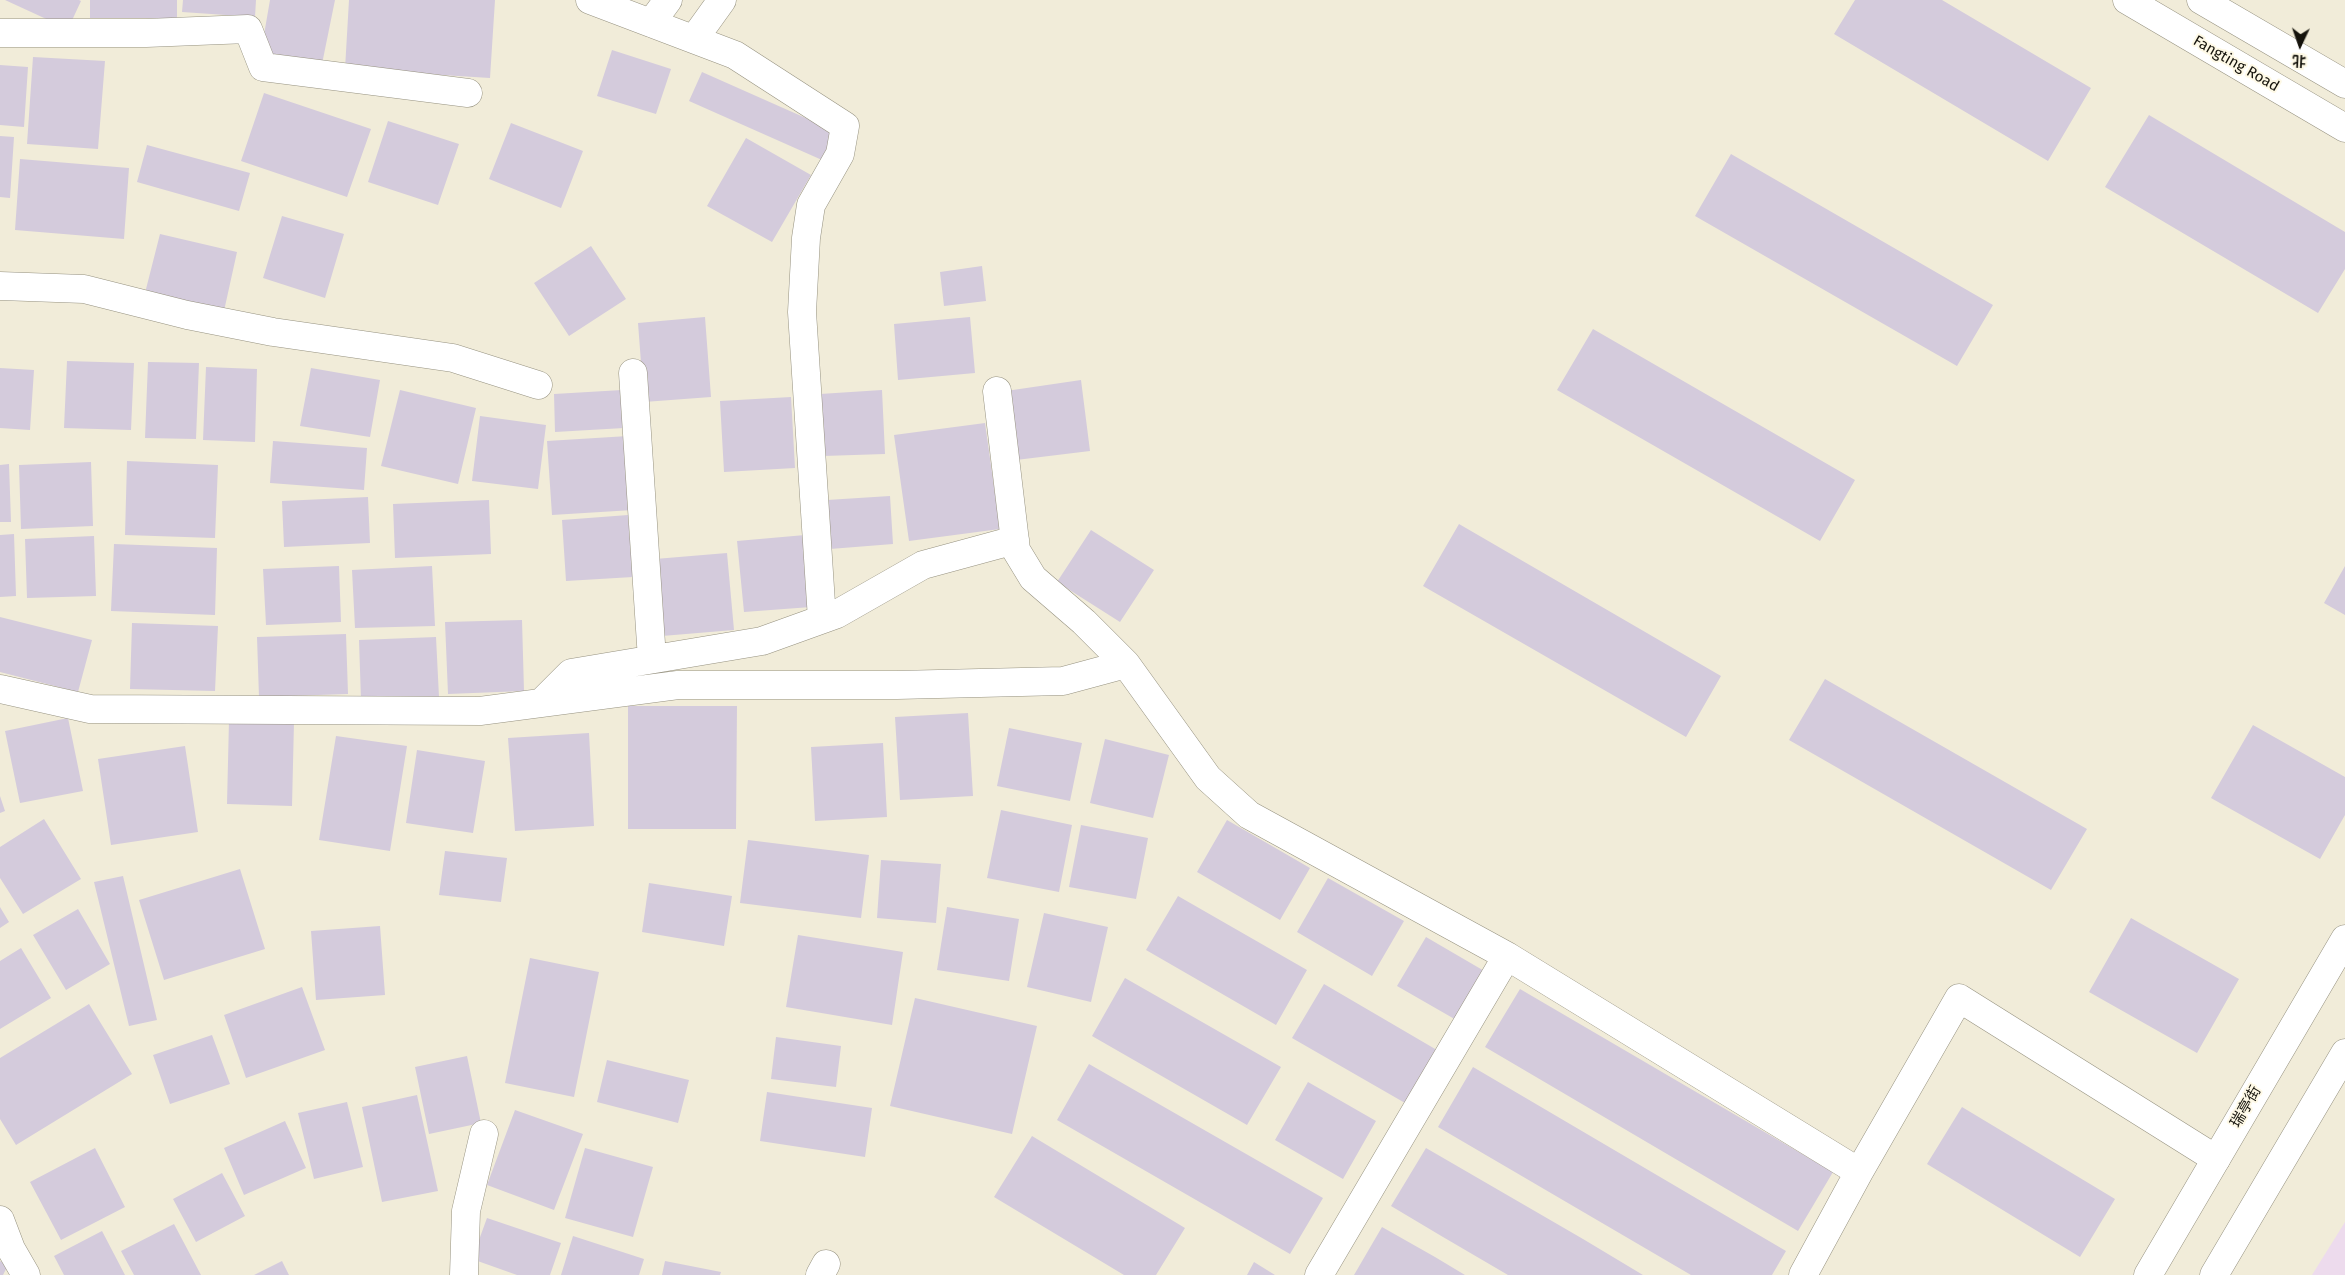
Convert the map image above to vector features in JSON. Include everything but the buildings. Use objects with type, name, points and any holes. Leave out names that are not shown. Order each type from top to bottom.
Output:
[{"type":"street","points":[[590,0],[735,55],[845,126],[840,154],[811,205],[805,256],[802,312],[822,619]]},
{"type":"street","points":[[651,23],[668,0]]},
{"type":"street","points":[[694,39],[722,0]]},
{"type":"street","name":"Fangting Road","points":[[2127,0],[2345,128]]},
{"type":"street","points":[[2201,0],[2345,84]]},
{"type":"street","points":[[0,33],[146,33],[248,29],[263,67],[468,93]]},
{"type":"street","points":[[0,286],[84,289],[187,315],[273,332],[453,358],[538,385]]},
{"type":"street","points":[[633,373],[652,659]]},
{"type":"street","points":[[998,391],[1016,550],[1032,578],[1084,622],[1126,664],[1208,778],[1249,815],[1507,956],[1859,1172]]},
{"type":"street","points":[[541,702],[571,673],[762,641],[837,614],[923,565],[1015,540]]},
{"type":"street","points":[[0,689],[90,708],[480,711],[678,685],[897,685],[1063,681],[1126,664]]},
{"type":"street","name":"瑞亭街","points":[[2148,1275],[2345,939]]},
{"type":"street","points":[[1319,1275],[1507,956]]},
{"type":"street","points":[[1804,1275],[1859,1172],[1959,998],[2216,1159]]},
{"type":"street","points":[[2214,1275],[2345,1052]]},
{"type":"street","points":[[468,1274],[466,1211],[484,1134]]},
{"type":"street","points":[[0,1220],[6,1246],[26,1275]]},
{"type":"shaded area","points":[[2345,1222],[2345,1275],[2312,1275]]}]
